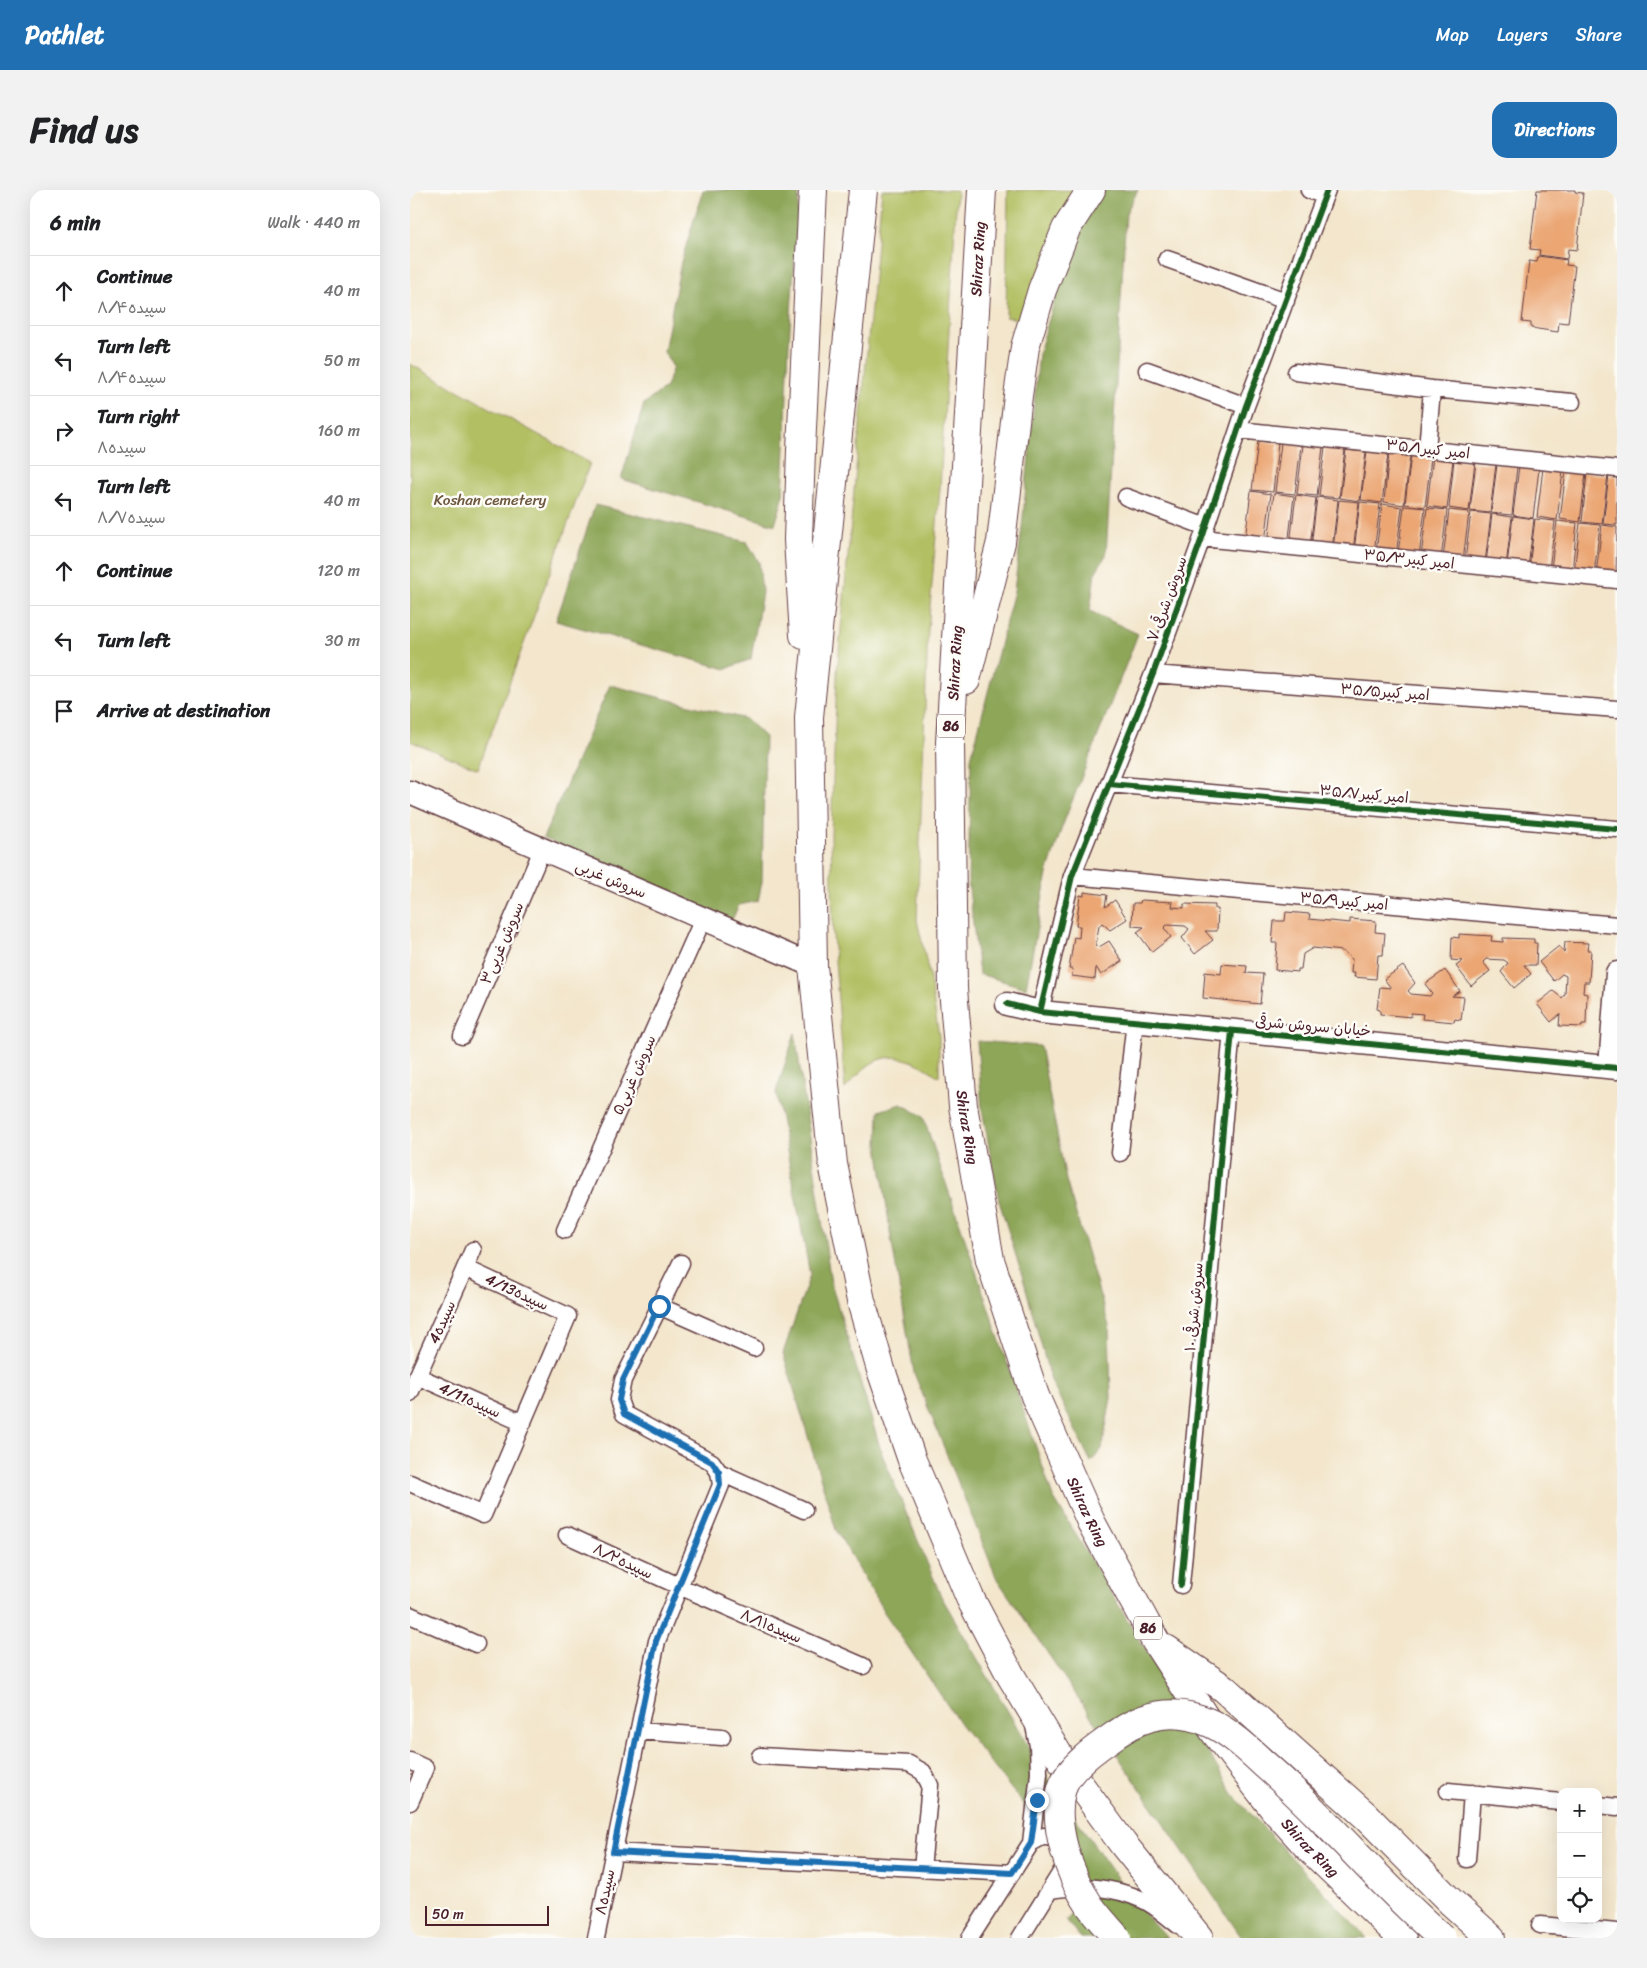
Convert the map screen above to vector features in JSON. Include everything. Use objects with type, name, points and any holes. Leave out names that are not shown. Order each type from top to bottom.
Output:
[{"type":"highway","points":[[813,190],[798,540],[809,717],[813,966],[833,1164],[861,1300],[881,1370],[912,1460],[970,1598],[1032,1711],[1061,1759],[1123,1844],[1198,1938]]},
{"type":"highway","points":[[809,717],[863,190]]},
{"type":"highway","name":"Shiraz Ring","points":[[982,190],[950,742],[953,989],[963,1106],[990,1260],[1035,1396],[1091,1522],[1156,1642],[1213,1730],[1274,1809],[1307,1846],[1402,1938]]},
{"type":"highway","points":[[950,742],[1001,542],[1018,396],[1026,347],[1042,290],[1066,229],[1091,190]]},
{"type":"highway","points":[[1156,1642],[1223,1688],[1366,1816],[1450,1901],[1491,1938]]},
{"type":"highway","points":[[1117,1938],[1090,1906],[1072,1875],[1063,1844],[1059,1817],[1062,1788],[1076,1766],[1103,1743],[1130,1724],[1154,1715],[1183,1714],[1211,1723],[1244,1747],[1287,1784],[1390,1890],[1442,1938]]},
{"type":"street","points":[[1309,190],[1326,193]]},
{"type":"street","name":"سروش شرقی ۷","points":[[1040,1012],[1072,876],[1153,674],[1204,532],[1246,406],[1326,193]]},
{"type":"street","points":[[1167,259],[1286,301]]},
{"type":"street","points":[[1147,370],[1246,406]]},
{"type":"street","points":[[1296,372],[1432,389],[1572,402]]},
{"type":"street","points":[[1427,450],[1432,389]]},
{"type":"street","name":"امیر کبیر۳۵/۱","points":[[1238,430],[1617,468]]},
{"type":"street","name":"امیر کبیر۳۵/۳","points":[[1126,497],[1204,532],[1617,580]]},
{"type":"street","name":"امیر کبیر۳۵/۵","points":[[1153,674],[1617,709]]},
{"type":"street","name":"امیر کبیر۳۵/۷","points":[[1110,784],[1617,829]]},
{"type":"street","name":"سروش غربی","points":[[410,792],[813,966]]},
{"type":"street","name":"سروش غربی۳","points":[[462,1036],[542,850]]},
{"type":"street","name":"امیر کبیر۳۵/۹","points":[[1072,876],[1617,925]]},
{"type":"street","name":"سروش غربی۵","points":[[565,1230],[703,919]]},
{"type":"street","points":[[1614,1067],[1617,973]]},
{"type":"street","name":"خیابان سروش شرقی","points":[[1007,1004],[1040,1012],[1614,1067]]},
{"type":"street","points":[[1120,1153],[1135,1021]]},
{"type":"street","name":"سروش شرقی ۱۰","points":[[1181,1585],[1232,1031]]},
{"type":"street","name":"4سپیده","points":[[410,1393],[473,1250]]},
{"type":"street","points":[[681,1263],[623,1380],[619,1400],[624,1414],[712,1462],[719,1472],[804,1510]]},
{"type":"street","name":"4/13سپیده","points":[[465,1268],[568,1316],[523,1423]]},
{"type":"street","points":[[659,1306],[754,1348]]},
{"type":"street","name":"4/11سپیده","points":[[417,1376],[523,1423]]},
{"type":"street","points":[[410,1483],[483,1515],[523,1423]]},
{"type":"street","name":"سپیده۸","points":[[596,1938],[656,1641],[720,1485],[719,1472]]},
{"type":"street","name":"سپیده۸/۲","points":[[567,1535],[679,1586]]},
{"type":"street","name":"سپیده۸/۱۱","points":[[679,1586],[863,1666]]},
{"type":"street","points":[[410,1615],[476,1644]]},
{"type":"street","points":[[970,1938],[1031,1843],[1039,1773],[1038,1746],[1032,1711]]},
{"type":"street","points":[[638,1731],[722,1737]]},
{"type":"street","points":[[760,1756],[909,1764],[923,1772],[930,1785],[922,1869]]},
{"type":"street","points":[[410,1802],[417,1765]]},
{"type":"street","points":[[1448,1791],[1557,1802]]},
{"type":"street","points":[[1467,1859],[1472,1793]]},
{"type":"street","points":[[1602,1805],[1617,1807]]},
{"type":"street","points":[[1020,1938],[1068,1861],[1068,1851],[1058,1840],[1044,1836],[1031,1843]]},
{"type":"street","points":[[613,1852],[1012,1873]]},
{"type":"street","points":[[1050,1890],[1073,1887],[1105,1888],[1144,1900],[1198,1938]]},
{"type":"street","points":[[1540,1925],[1617,1932]]},
{"type":"green space","points":[[703,190],[799,190],[789,344],[783,498],[775,525],[621,479],[644,404],[666,387],[673,367],[664,352],[681,262]]},
{"type":"green space","points":[[882,190],[957,190],[940,488],[928,631],[917,920],[929,973],[939,1036],[939,1077],[917,1063],[891,1057],[874,1062],[858,1074],[845,1089],[833,935],[831,835],[837,673]]},
{"type":"green space","points":[[1008,190],[1086,190],[1027,320],[1006,317]]},
{"type":"green space","points":[[1105,190],[1138,190],[1126,213],[1106,555],[1095,573],[1090,611],[1138,634],[1062,827],[1047,874],[1026,988],[979,974],[968,880],[971,758],[1014,591],[1039,353],[1062,275],[1091,210]]},
{"type":"green space","name":"Koshan cemetery","points":[[410,364],[590,463],[478,769],[410,741]]},
{"type":"green space","points":[[595,505],[747,542],[759,562],[762,592],[751,659],[726,669],[556,621]]},
{"type":"green space","points":[[610,685],[746,719],[765,737],[762,882],[758,901],[739,905],[732,920],[543,838]]},
{"type":"green space","points":[[795,1033],[831,1283],[882,1454],[941,1596],[1042,1770],[1134,1902],[1167,1938],[1081,1938],[1066,1921],[1082,1902],[1073,1836],[1031,1814],[961,1725],[884,1612],[836,1530],[783,1353],[810,1275],[776,1092]]},
{"type":"green space","points":[[977,1041],[1040,1046],[1066,1180],[1109,1326],[1111,1398],[1102,1449],[1091,1462],[1051,1381],[1025,1285],[999,1201],[982,1109]]},
{"type":"green space","points":[[901,1104],[923,1116],[1053,1497],[1235,1797],[1367,1938],[1242,1938],[997,1579],[914,1373],[891,1238],[878,1145],[879,1111]]},
{"type":"building","points":[[1537,190],[1575,190],[1575,192],[1583,193],[1577,250],[1568,249],[1567,259],[1539,255],[1540,250],[1530,249]]},
{"type":"building","points":[[1538,256],[1567,260],[1566,265],[1575,266],[1568,323],[1559,322],[1558,332],[1531,328],[1531,323],[1522,322],[1529,261],[1537,262]]},
{"type":"building","points":[[1258,441],[1278,443],[1273,492],[1252,490]]},
{"type":"building","points":[[1281,443],[1301,445],[1295,494],[1275,492]]},
{"type":"building","points":[[1303,445],[1323,447],[1317,496],[1297,494]]},
{"type":"building","points":[[1325,447],[1345,449],[1339,498],[1319,496]]},
{"type":"building","points":[[1346,450],[1366,452],[1360,501],[1340,498]]},
{"type":"building","points":[[1367,451],[1388,454],[1382,503],[1361,500]]},
{"type":"building","points":[[1389,453],[1410,456],[1404,505],[1384,502]]},
{"type":"building","points":[[1411,455],[1431,458],[1425,507],[1405,504]]},
{"type":"building","points":[[1433,457],[1453,460],[1447,509],[1427,506]]},
{"type":"building","points":[[1454,459],[1475,462],[1469,511],[1449,508]]},
{"type":"building","points":[[1476,462],[1496,464],[1490,513],[1470,511]]},
{"type":"building","points":[[1497,464],[1517,466],[1512,515],[1491,513]]},
{"type":"building","points":[[1519,466],[1539,469],[1533,518],[1513,515]]},
{"type":"building","points":[[1543,468],[1563,471],[1557,520],[1537,517]]},
{"type":"building","points":[[1566,471],[1586,473],[1580,522],[1560,519]]},
{"type":"building","points":[[1587,473],[1608,475],[1602,524],[1582,522]]},
{"type":"building","points":[[1609,475],[1617,476],[1617,525],[1603,524]]},
{"type":"building","points":[[1251,491],[1271,494],[1265,542],[1245,540]]},
{"type":"building","points":[[1274,493],[1294,496],[1288,545],[1268,542]]},
{"type":"building","points":[[1296,495],[1316,498],[1310,547],[1290,544]]},
{"type":"building","points":[[1317,497],[1338,500],[1332,549],[1311,547]]},
{"type":"building","points":[[1339,500],[1359,502],[1353,551],[1333,549]]},
{"type":"building","points":[[1360,502],[1380,504],[1374,553],[1354,551]]},
{"type":"building","points":[[1382,504],[1402,507],[1396,556],[1376,553]]},
{"type":"building","points":[[1404,506],[1425,508],[1419,557],[1398,554]]},
{"type":"building","points":[[1427,508],[1447,510],[1441,559],[1421,557]]},
{"type":"building","points":[[1449,510],[1469,512],[1463,561],[1443,559]]},
{"type":"building","points":[[1471,512],[1491,514],[1485,563],[1465,561]]},
{"type":"building","points":[[1492,514],[1512,517],[1506,566],[1486,563]]},
{"type":"building","points":[[1513,516],[1534,519],[1528,568],[1507,565]]},
{"type":"building","points":[[1535,519],[1555,521],[1549,570],[1529,568]]},
{"type":"building","points":[[1557,521],[1577,523],[1572,572],[1551,569]]},
{"type":"building","points":[[1580,523],[1600,525],[1594,574],[1574,572]]},
{"type":"building","points":[[1602,525],[1617,527],[1616,576],[1596,574]]},
{"type":"building","points":[[1084,892],[1107,895],[1105,907],[1115,900],[1127,919],[1110,930],[1102,923],[1099,926],[1096,945],[1099,947],[1109,941],[1122,961],[1101,975],[1096,967],[1095,979],[1072,976],[1073,969],[1069,969],[1074,937],[1079,938],[1080,926],[1076,926],[1080,895],[1084,896]]},
{"type":"building","points":[[1141,900],[1173,902],[1172,907],[1184,908],[1184,904],[1215,905],[1215,909],[1218,909],[1217,931],[1205,931],[1213,940],[1195,954],[1182,938],[1189,929],[1185,926],[1167,925],[1164,928],[1171,937],[1152,952],[1137,932],[1144,927],[1132,926],[1133,903],[1140,903]]},
{"type":"building","points":[[1286,912],[1310,914],[1309,919],[1350,923],[1350,919],[1376,921],[1375,932],[1385,933],[1383,955],[1378,955],[1376,979],[1354,977],[1355,973],[1351,973],[1352,959],[1342,951],[1313,948],[1303,954],[1301,969],[1298,969],[1298,972],[1275,970],[1277,943],[1272,943],[1274,921],[1285,921]]},
{"type":"building","points":[[1459,934],[1492,936],[1491,941],[1503,942],[1503,938],[1534,939],[1534,943],[1537,943],[1536,965],[1524,965],[1531,974],[1514,988],[1501,972],[1508,963],[1504,960],[1486,959],[1483,962],[1490,971],[1471,986],[1456,966],[1463,961],[1451,960],[1452,937],[1459,938]]},
{"type":"building","points":[[1565,942],[1588,943],[1587,950],[1591,950],[1589,982],[1584,982],[1583,993],[1587,994],[1586,1024],[1582,1024],[1582,1027],[1559,1026],[1560,1014],[1551,1022],[1537,1004],[1553,991],[1562,998],[1565,994],[1566,976],[1562,974],[1554,981],[1539,962],[1559,946],[1564,953]]},
{"type":"building","points":[[1222,964],[1247,966],[1246,973],[1263,974],[1260,1004],[1203,998],[1205,972],[1221,974]]},
{"type":"building","points":[[1403,966],[1415,983],[1408,991],[1411,994],[1430,996],[1432,993],[1425,984],[1445,970],[1460,991],[1452,996],[1464,997],[1461,1020],[1455,1019],[1454,1022],[1422,1019],[1423,1014],[1411,1013],[1411,1017],[1380,1014],[1380,1010],[1377,1009],[1380,987],[1391,988],[1384,979]]},
{"type":"cycle path","points":[[1040,1012],[1072,876],[1153,674],[1202,538],[1246,406],[1327,190]]},
{"type":"cycle path","points":[[1109,784],[1617,829]]},
{"type":"cycle path","points":[[1007,1004],[1040,1012],[1617,1068]]},
{"type":"cycle path","points":[[1181,1585],[1232,1031]]},
{"type":"route","points":[[659,1306],[623,1380],[619,1400],[624,1414],[712,1462],[719,1472],[720,1485],[656,1641],[613,1852],[1012,1873],[1031,1843],[1037,1800]]}]
